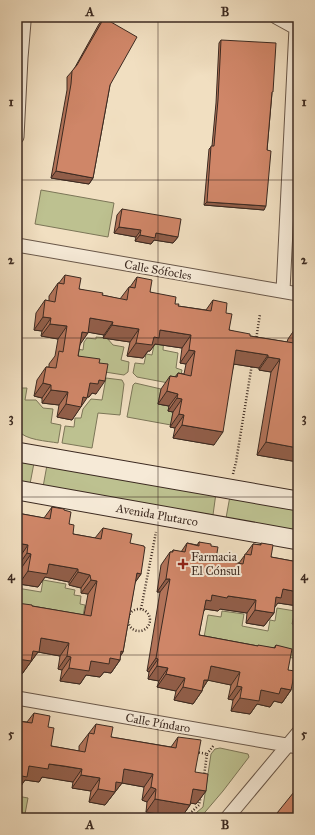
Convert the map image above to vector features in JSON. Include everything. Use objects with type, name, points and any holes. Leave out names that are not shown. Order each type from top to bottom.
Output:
[{"type":"main road","points":[[17,452],[298,501]]},
{"type":"main road","name":"Avenida Plutarco","points":[[17,490],[298,540]]},
{"type":"street","points":[[276,17],[297,28],[283,291]]},
{"type":"street","points":[[17,137],[21,58],[25,22]]},
{"type":"street","name":"Calle Sófocles","points":[[17,245],[298,294]]},
{"type":"street","name":"Calle Píndaro","points":[[17,698],[293,746]]},
{"type":"street","points":[[227,818],[293,746],[298,733]]},
{"type":"path","points":[[255,345],[260,314]]},
{"type":"path","points":[[234,472],[252,360]]},
{"type":"path","points":[[141,609],[159,516]]},
{"type":"path","points":[[141,609],[145,611],[150,618],[148,626],[141,631],[132,628],[129,623],[131,613],[135,610],[141,609]]},
{"type":"path","points":[[192,751],[208,754],[203,783]]},
{"type":"path","points":[[185,818],[199,805],[201,791]]},
{"type":"green space","points":[[41,190],[114,203],[108,237],[35,224]]},
{"type":"green space","points":[[160,336],[164,336],[163,350],[178,353],[176,368],[182,370],[179,385],[137,377],[133,373],[135,363],[144,364],[146,354],[152,355],[154,345]]},
{"type":"green space","points":[[96,337],[107,338],[113,345],[124,347],[121,360],[129,362],[128,372],[124,375],[73,367],[76,349],[83,350],[84,342],[87,338],[96,339]]},
{"type":"green space","points":[[106,378],[122,380],[124,384],[120,415],[98,413],[92,448],[62,443],[65,426],[74,427],[75,418],[81,418],[83,409],[91,399],[102,400]]},
{"type":"green space","points":[[135,383],[161,389],[158,404],[169,406],[168,411],[173,412],[171,425],[127,417],[133,385]]},
{"type":"green space","points":[[19,388],[27,388],[25,400],[36,400],[43,408],[53,409],[51,423],[61,425],[58,443],[31,438],[19,431],[17,424]]},
{"type":"green space","points":[[17,460],[34,463],[30,484],[17,482]]},
{"type":"green space","points":[[47,465],[216,493],[213,515],[43,487]]},
{"type":"green space","points":[[230,496],[298,508],[298,531],[226,518]]},
{"type":"green space","points":[[43,580],[66,584],[65,588],[75,590],[74,595],[81,596],[80,604],[85,605],[82,621],[17,610],[17,588],[41,592]]},
{"type":"green space","points":[[277,608],[295,611],[292,624],[298,625],[298,632],[293,658],[203,643],[208,615],[221,617],[222,611],[244,614],[242,626],[268,631],[270,620],[275,621]]},
{"type":"green space","points":[[220,748],[248,754],[249,757],[200,818],[190,818],[203,807],[211,754],[215,749]]},
{"type":"green space","points":[[17,796],[28,798],[25,814],[17,813]]},
{"type":"building","points":[[104,18],[137,37],[110,85],[93,178],[56,171],[72,71]]},
{"type":"building","points":[[221,40],[276,43],[267,150],[271,151],[266,206],[207,202],[211,146],[214,146],[218,100]]},
{"type":"building","points":[[122,209],[181,219],[178,237],[156,233],[155,238],[140,235],[141,230],[119,227]]},
{"type":"building","points":[[65,275],[81,278],[79,289],[103,293],[102,295],[127,300],[129,287],[135,288],[137,277],[152,280],[150,292],[176,297],[175,304],[179,304],[178,306],[211,311],[213,300],[227,303],[226,313],[232,314],[229,330],[250,334],[250,336],[294,343],[298,326],[298,448],[266,442],[280,359],[268,357],[268,355],[236,350],[223,432],[182,425],[184,415],[179,414],[182,399],[177,398],[178,394],[167,391],[170,376],[177,377],[178,373],[191,376],[195,351],[189,350],[191,335],[160,330],[159,338],[154,337],[152,345],[136,343],[139,329],[112,325],[113,322],[90,318],[88,333],[82,332],[78,356],[100,359],[99,363],[108,364],[105,381],[99,380],[98,384],[90,383],[87,398],[83,397],[81,407],[66,404],[68,392],[51,390],[51,385],[43,383],[46,367],[56,368],[59,351],[63,352],[67,326],[50,324],[51,318],[43,317],[45,300],[55,302],[58,283],[64,284]]},
{"type":"building","points":[[52,507],[71,512],[69,524],[74,525],[73,534],[101,539],[103,528],[132,534],[130,543],[145,547],[141,574],[137,573],[123,652],[121,651],[120,660],[110,658],[109,664],[91,661],[89,671],[69,668],[71,657],[67,656],[69,643],[41,638],[39,652],[33,651],[31,661],[17,659],[17,603],[91,616],[97,581],[91,580],[90,575],[78,572],[78,569],[49,564],[47,574],[28,571],[31,554],[27,553],[28,545],[17,543],[17,513],[50,519]]},
{"type":"building","points":[[199,542],[218,547],[216,559],[243,564],[245,554],[251,555],[253,544],[261,545],[261,543],[273,545],[271,557],[298,562],[298,592],[283,589],[281,598],[276,597],[274,613],[255,610],[256,600],[228,596],[227,598],[212,595],[211,601],[206,600],[199,635],[258,646],[275,648],[276,645],[292,649],[288,670],[295,671],[291,690],[281,688],[279,694],[261,690],[259,701],[240,698],[242,687],[237,686],[240,672],[211,666],[208,680],[204,680],[202,691],[183,687],[185,678],[166,674],[168,668],[157,666],[158,659],[156,658],[170,579],[166,579],[170,552],[173,552],[173,550],[185,552],[187,543],[199,546]]},
{"type":"building","points":[[34,713],[50,716],[48,727],[54,728],[51,746],[85,752],[89,733],[94,734],[96,724],[113,727],[111,737],[176,748],[178,737],[201,740],[195,772],[208,774],[206,791],[193,789],[190,805],[155,799],[156,789],[151,787],[153,774],[124,769],[122,783],[116,782],[115,792],[98,789],[100,778],[81,775],[82,769],[49,764],[48,769],[29,766],[27,777],[17,775],[17,721],[32,723]]},
{"type":"building","points":[[298,787],[298,818],[273,818]]},
{"type":"place","name":"Farmacia El Cónsul","points":[[183,564]]}]
